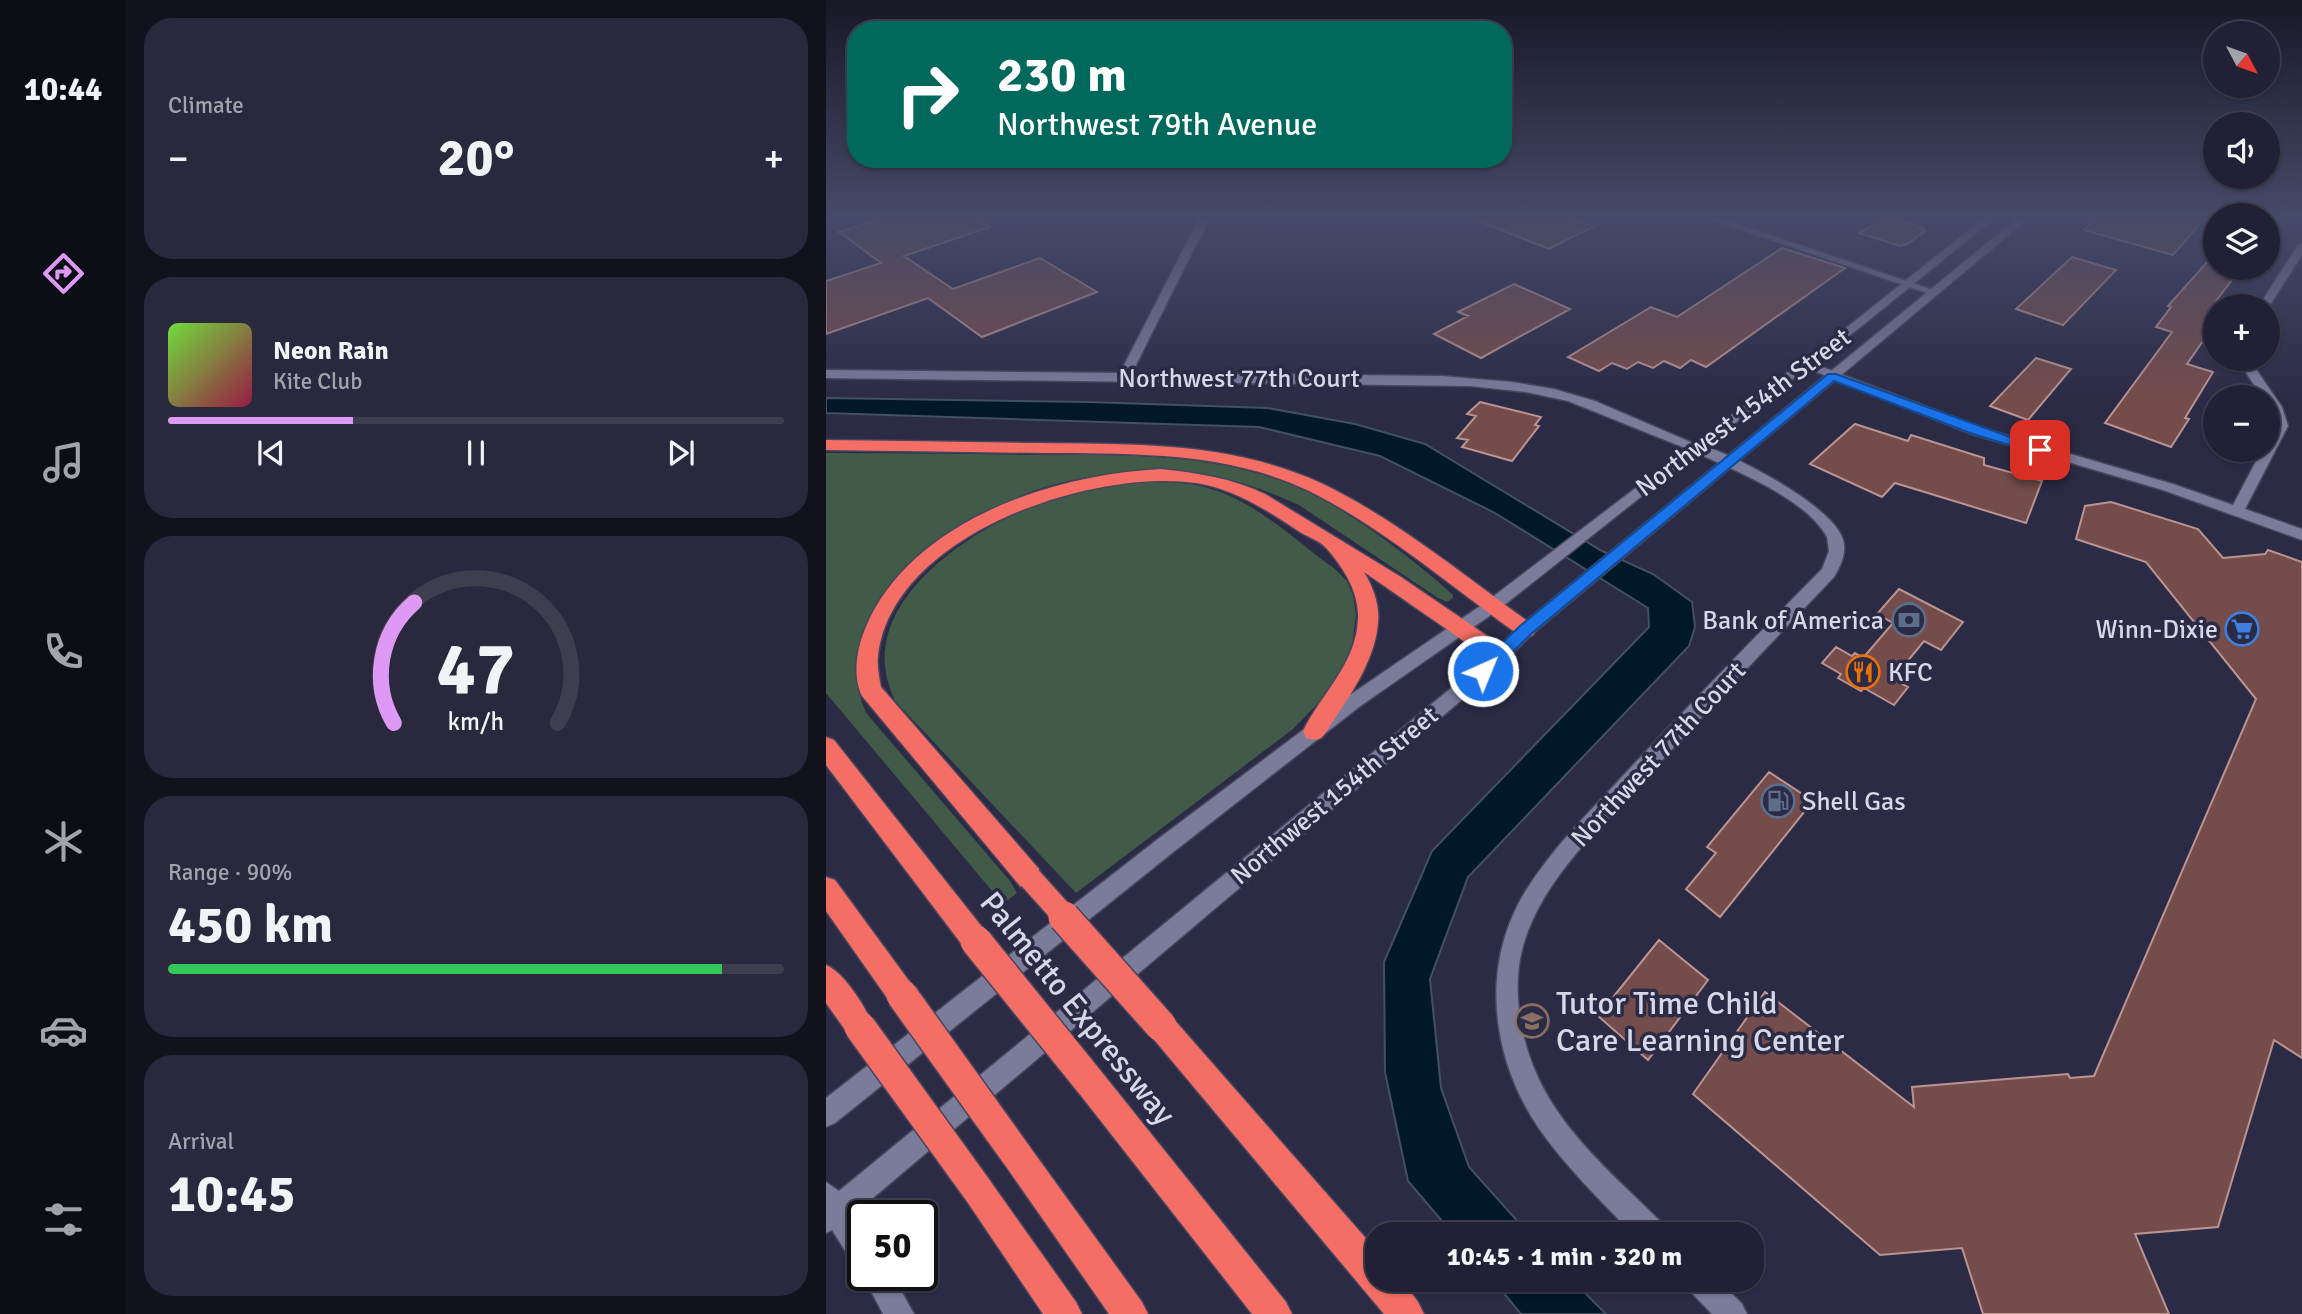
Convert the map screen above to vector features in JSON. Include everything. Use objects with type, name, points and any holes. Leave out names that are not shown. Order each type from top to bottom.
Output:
[{"type":"highway","points":[[826,445],[1163,449],[1220,456],[1273,471],[1313,487],[1364,514],[1526,630]]},
{"type":"highway","points":[[1365,1263],[870,690],[867,656],[878,616],[910,573],[948,542],[999,512],[1057,490],[1112,478],[1171,476],[1198,478],[1234,488],[1271,506],[1368,563],[1498,654]]},
{"type":"highway","points":[[1314,731],[1356,664],[1368,622],[1367,605],[1360,581],[1329,541]]},
{"type":"highway","name":"Palmetto Expressway","points":[[826,747],[976,941],[1274,1314]]},
{"type":"highway","points":[[826,889],[1130,1314]]},
{"type":"highway","points":[[826,979],[1064,1314]]},
{"type":"highway","points":[[1389,1292],[1406,1314]]},
{"type":"street","points":[[1124,377],[1174,278]]},
{"type":"street","points":[[1909,278],[1914,280]]},
{"type":"street","points":[[1909,278],[1939,289]]},
{"type":"street","name":"Northwest 154th Street","points":[[829,1209],[1473,680],[1526,630],[1952,278]]},
{"type":"street","points":[[2271,294],[2281,278]]},
{"type":"street","name":"Northwest 154th Street","points":[[826,1114],[1104,893],[1314,731],[1492,606],[1914,280]]},
{"type":"street","points":[[1805,365],[1977,431],[2168,487],[2302,535]]},
{"type":"street","points":[[2237,511],[2281,426],[2279,410],[2249,371]]},
{"type":"street","name":"Northwest 77th Court","points":[[826,374],[1442,380],[1508,384],[1557,394],[1604,409],[1695,447],[1820,515],[1835,536],[1835,562],[1828,573],[1704,700],[1557,865],[1531,902],[1511,949],[1506,994],[1517,1052],[1534,1097],[1565,1142],[1642,1222]]},
{"type":"street","points":[[829,1209],[847,1232]]},
{"type":"street","points":[[886,1291],[899,1314]]},
{"type":"street","points":[[1711,1292],[1732,1314]]},
{"type":"green space","points":[[826,453],[1139,456],[1237,468],[1301,489],[1339,509],[1401,551],[1453,595],[1453,598],[1447,602],[1438,598],[1299,505],[1239,482],[1218,477],[1176,470],[1099,475],[1031,492],[1000,506],[886,596],[867,621],[861,636],[856,668],[861,699],[867,714],[1010,881],[1017,893],[1003,904],[826,693]]},
{"type":"green space","points":[[1128,482],[1191,484],[1216,490],[1242,502],[1335,569],[1347,581],[1353,595],[1356,615],[1352,646],[1338,683],[1293,729],[1076,893],[895,701],[885,665],[888,636],[899,609],[917,583],[967,541],[1023,510],[1049,500]]},
{"type":"water","points":[[826,398],[1088,402],[1268,408],[1355,424],[1425,444],[1602,551],[1653,574],[1692,602],[1695,627],[1689,646],[1468,877],[1430,979],[1441,1088],[1469,1167],[1518,1222],[1443,1222],[1408,1181],[1385,1072],[1384,962],[1432,851],[1649,627],[1648,608],[1495,513],[1380,456],[1259,427],[826,413]]},
{"type":"water","points":[[1503,1292],[1584,1292],[1606,1314],[1521,1314]]},
{"type":"building","points":[[834,278],[937,278],[953,289],[983,278],[1074,278],[1097,292],[982,337],[928,298],[826,334],[826,281]]},
{"type":"building","points":[[1736,278],[1831,278],[1706,367],[1691,360],[1680,368],[1664,361],[1653,368],[1638,362],[1627,369],[1612,363],[1599,371],[1568,357],[1651,307],[1677,317]]},
{"type":"building","points":[[2049,278],[2108,278],[2063,325],[2016,309]]},
{"type":"building","points":[[2193,278],[2232,280],[2221,294],[2203,294],[2203,341],[2187,364],[2213,372],[2203,385],[2185,418],[2189,419],[2171,447],[2105,423],[2172,332],[2156,327],[2171,307],[2168,306]]},
{"type":"building","points":[[1514,284],[1570,309],[1481,358],[1434,334],[1468,316],[1458,312]]},
{"type":"building","points":[[2036,358],[2071,369],[2028,420],[1990,406]]},
{"type":"building","points":[[1480,402],[1541,417],[1535,425],[1539,426],[1512,461],[1462,447],[1468,440],[1457,438],[1476,416],[1467,414]]},
{"type":"building","points":[[1855,424],[1908,441],[1911,435],[1984,458],[1984,465],[2042,481],[2026,523],[1895,483],[1882,497],[1810,464]]},
{"type":"building","points":[[2111,502],[2198,529],[2223,558],[2265,554],[2268,550],[2302,562],[2302,1058],[2274,1040],[2218,1227],[2135,1234],[2169,1314],[1983,1314],[1962,1248],[1880,1255],[1693,1094],[1765,992],[1914,1107],[1912,1087],[2068,1074],[2070,1078],[2094,1076],[2256,699],[2146,562],[2076,539],[2085,506]]},
{"type":"building","points":[[1899,589],[1963,622],[1941,650],[1924,641],[1893,679],[1908,687],[1894,705],[1864,688],[1861,691],[1838,678],[1841,674],[1822,663],[1836,647],[1852,656],[1855,653],[1863,658],[1893,623],[1877,614]]},
{"type":"building","points":[[1769,772],[1813,801],[1720,917],[1686,889],[1716,853],[1707,847]]},
{"type":"building","points":[[1659,940],[1708,980],[1648,1060],[1598,1016]]},
{"type":"place","name":"Bank of America","points":[[1909,620]]},
{"type":"place","name":"Winn-Dixie","points":[[2242,629]]},
{"type":"place","name":"KFC","points":[[1863,672]]},
{"type":"place","name":"Shell Gas","points":[[1778,801]]},
{"type":"place","name":"Tutor Time Child Care Learning Center","points":[[1532,1021]]},
{"type":"route","points":[[1483,671],[1526,630],[1832,376],[1977,431],[2040,450]]}]
